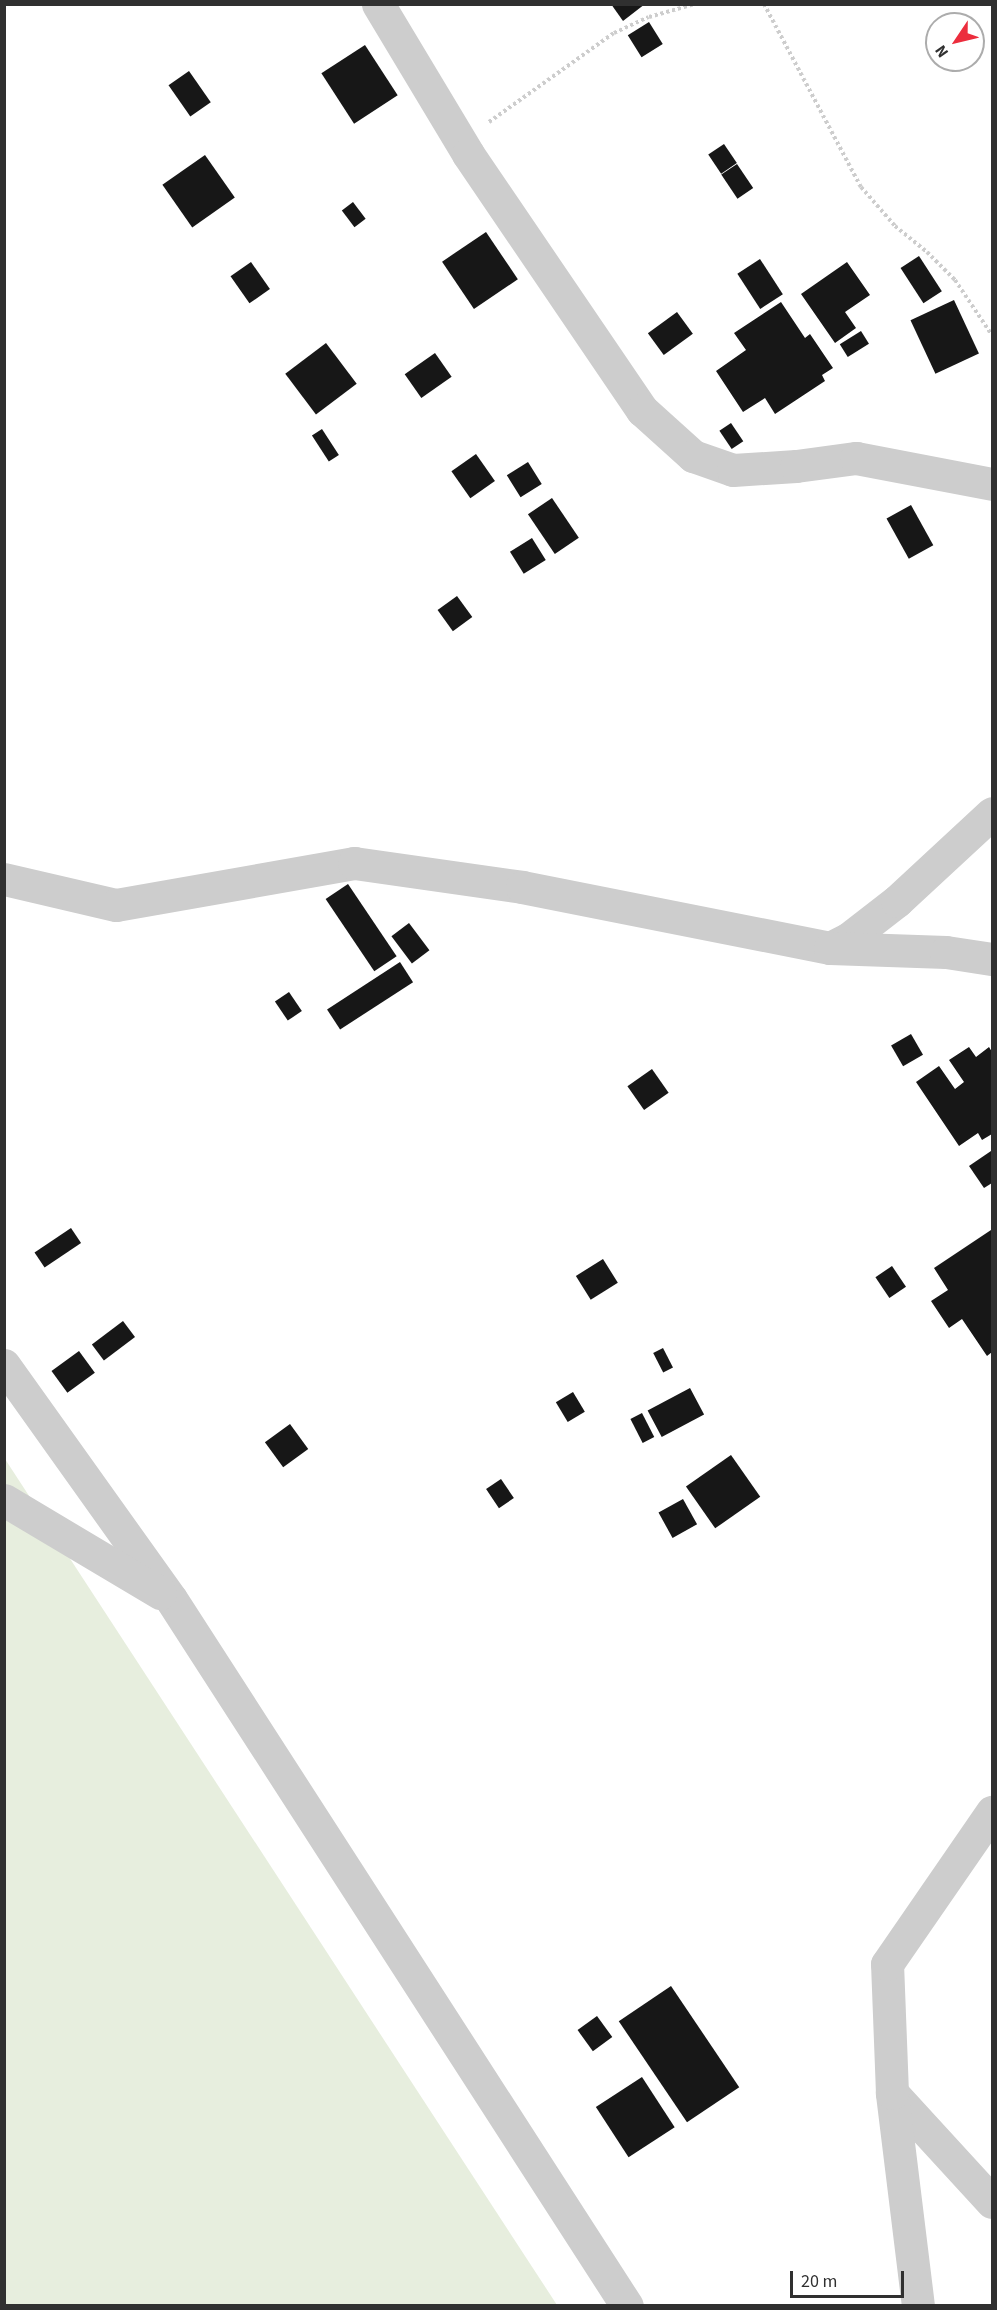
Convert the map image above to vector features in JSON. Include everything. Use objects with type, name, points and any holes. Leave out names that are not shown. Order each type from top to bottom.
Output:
[{"type":"street","points":[[378,4],[461,143],[642,410],[693,456],[733,470],[796,466],[856,458],[993,484]]},
{"type":"street","points":[[830,948],[866,927],[993,813]]},
{"type":"street","points":[[4,879],[116,905],[354,863],[522,887],[830,948],[946,952],[993,959]]},
{"type":"street","points":[[4,1365],[171,1599],[627,2306]]},
{"type":"street","points":[[4,1500],[171,1599]]},
{"type":"street","points":[[918,2306],[892,2093],[887,1964],[993,1812]]},
{"type":"street","points":[[892,2093],[993,2202]]},
{"type":"path","points":[[461,143],[614,33],[649,17],[695,4]]},
{"type":"path","points":[[764,4],[861,187],[895,226],[955,280],[993,335]]},
{"type":"green space","points":[[5,1459],[557,2305],[5,2305]]},
{"type":"building","points":[[611,4],[645,4],[623,21]]},
{"type":"building","points":[[649,22],[663,44],[642,57],[628,35]]},
{"type":"building","points":[[365,45],[398,95],[354,124],[321,73]]},
{"type":"building","points":[[189,71],[211,102],[190,116],[169,85]]},
{"type":"building","points":[[724,144],[737,163],[721,174],[708,155]]},
{"type":"building","points":[[205,155],[235,198],[192,227],[162,185]]},
{"type":"building","points":[[737,164],[753,188],[737,199],[721,175]]},
{"type":"building","points":[[353,202],[366,219],[354,227],[342,210]]},
{"type":"building","points":[[486,232],[518,279],[474,309],[442,262]]},
{"type":"building","points":[[919,256],[942,291],[923,303],[901,268]]},
{"type":"building","points":[[760,259],[783,294],[760,309],[737,274]]},
{"type":"building","points":[[251,262],[270,289],[249,303],[231,276]]},
{"type":"building","points":[[847,262],[870,295],[845,312],[856,328],[835,343],[801,294]]},
{"type":"building","points":[[954,300],[979,353],[935,374],[910,320]]},
{"type":"building","points":[[781,302],[805,338],[810,334],[833,368],[822,375],[825,381],[775,414],[765,398],[743,412],[716,371],[746,350],[734,333]]},
{"type":"building","points":[[677,312],[693,334],[664,355],[648,333]]},
{"type":"building","points":[[861,331],[869,344],[848,357],[840,344]]},
{"type":"building","points":[[326,343],[357,384],[316,414],[285,374]]},
{"type":"building","points":[[435,353],[452,377],[421,398],[405,374]]},
{"type":"building","points":[[731,423],[743,441],[732,449],[719,431]]},
{"type":"building","points":[[322,429],[339,455],[329,462],[312,436]]},
{"type":"building","points":[[476,454],[495,481],[470,498],[451,471]]},
{"type":"building","points":[[528,462],[542,484],[521,497],[507,475]]},
{"type":"building","points":[[552,498],[579,538],[555,554],[528,514]]},
{"type":"building","points":[[911,505],[933,545],[909,559],[887,519]]},
{"type":"building","points":[[532,538],[546,560],[524,574],[510,552]]},
{"type":"building","points":[[457,596],[472,617],[453,631],[438,610]]},
{"type":"building","points":[[348,884],[397,956],[374,971],[326,899]]},
{"type":"building","points":[[409,923],[429,950],[412,963],[391,936]]},
{"type":"building","points":[[400,962],[413,982],[340,1030],[327,1009]]},
{"type":"building","points":[[289,992],[302,1011],[288,1021],[275,1002]]},
{"type":"building","points":[[911,1034],[923,1055],[903,1066],[891,1046]]},
{"type":"building","points":[[969,1047],[976,1057],[989,1047],[992,1052],[992,1134],[982,1140],[978,1133],[959,1146],[916,1082],[939,1066],[955,1089],[964,1082],[949,1060]]},
{"type":"building","points":[[652,1069],[669,1093],[644,1110],[627,1086]]},
{"type":"building","points":[[991,1151],[992,1183],[984,1188],[969,1166]]},
{"type":"building","points":[[71,1228],[81,1243],[45,1268],[35,1253]]},
{"type":"building","points":[[991,1230],[992,1352],[987,1356],[962,1319],[949,1328],[931,1301],[948,1290],[934,1268]]},
{"type":"building","points":[[603,1259],[618,1283],[591,1300],[576,1276]]},
{"type":"building","points":[[892,1266],[906,1287],[889,1298],[875,1277]]},
{"type":"building","points":[[123,1321],[135,1337],[104,1360],[92,1344]]},
{"type":"building","points":[[663,1348],[673,1368],[663,1373],[653,1353]]},
{"type":"building","points":[[79,1351],[95,1373],[67,1393],[51,1371]]},
{"type":"building","points":[[690,1388],[704,1414],[662,1437],[648,1411]]},
{"type":"building","points":[[573,1392],[585,1412],[568,1422],[556,1402]]},
{"type":"building","points":[[642,1413],[654,1437],[643,1443],[630,1419]]},
{"type":"building","points":[[290,1424],[308,1449],[283,1467],[265,1442]]},
{"type":"building","points":[[731,1455],[760,1497],[715,1528],[686,1487]]},
{"type":"building","points":[[501,1479],[514,1498],[499,1508],[486,1489]]},
{"type":"building","points":[[683,1499],[697,1524],[673,1538],[659,1513]]},
{"type":"building","points":[[671,1986],[739,2087],[687,2122],[619,2021]]},
{"type":"building","points":[[597,2016],[612,2037],[593,2051],[578,2030]]},
{"type":"building","points":[[642,2077],[675,2127],[629,2157],[596,2107]]}]
